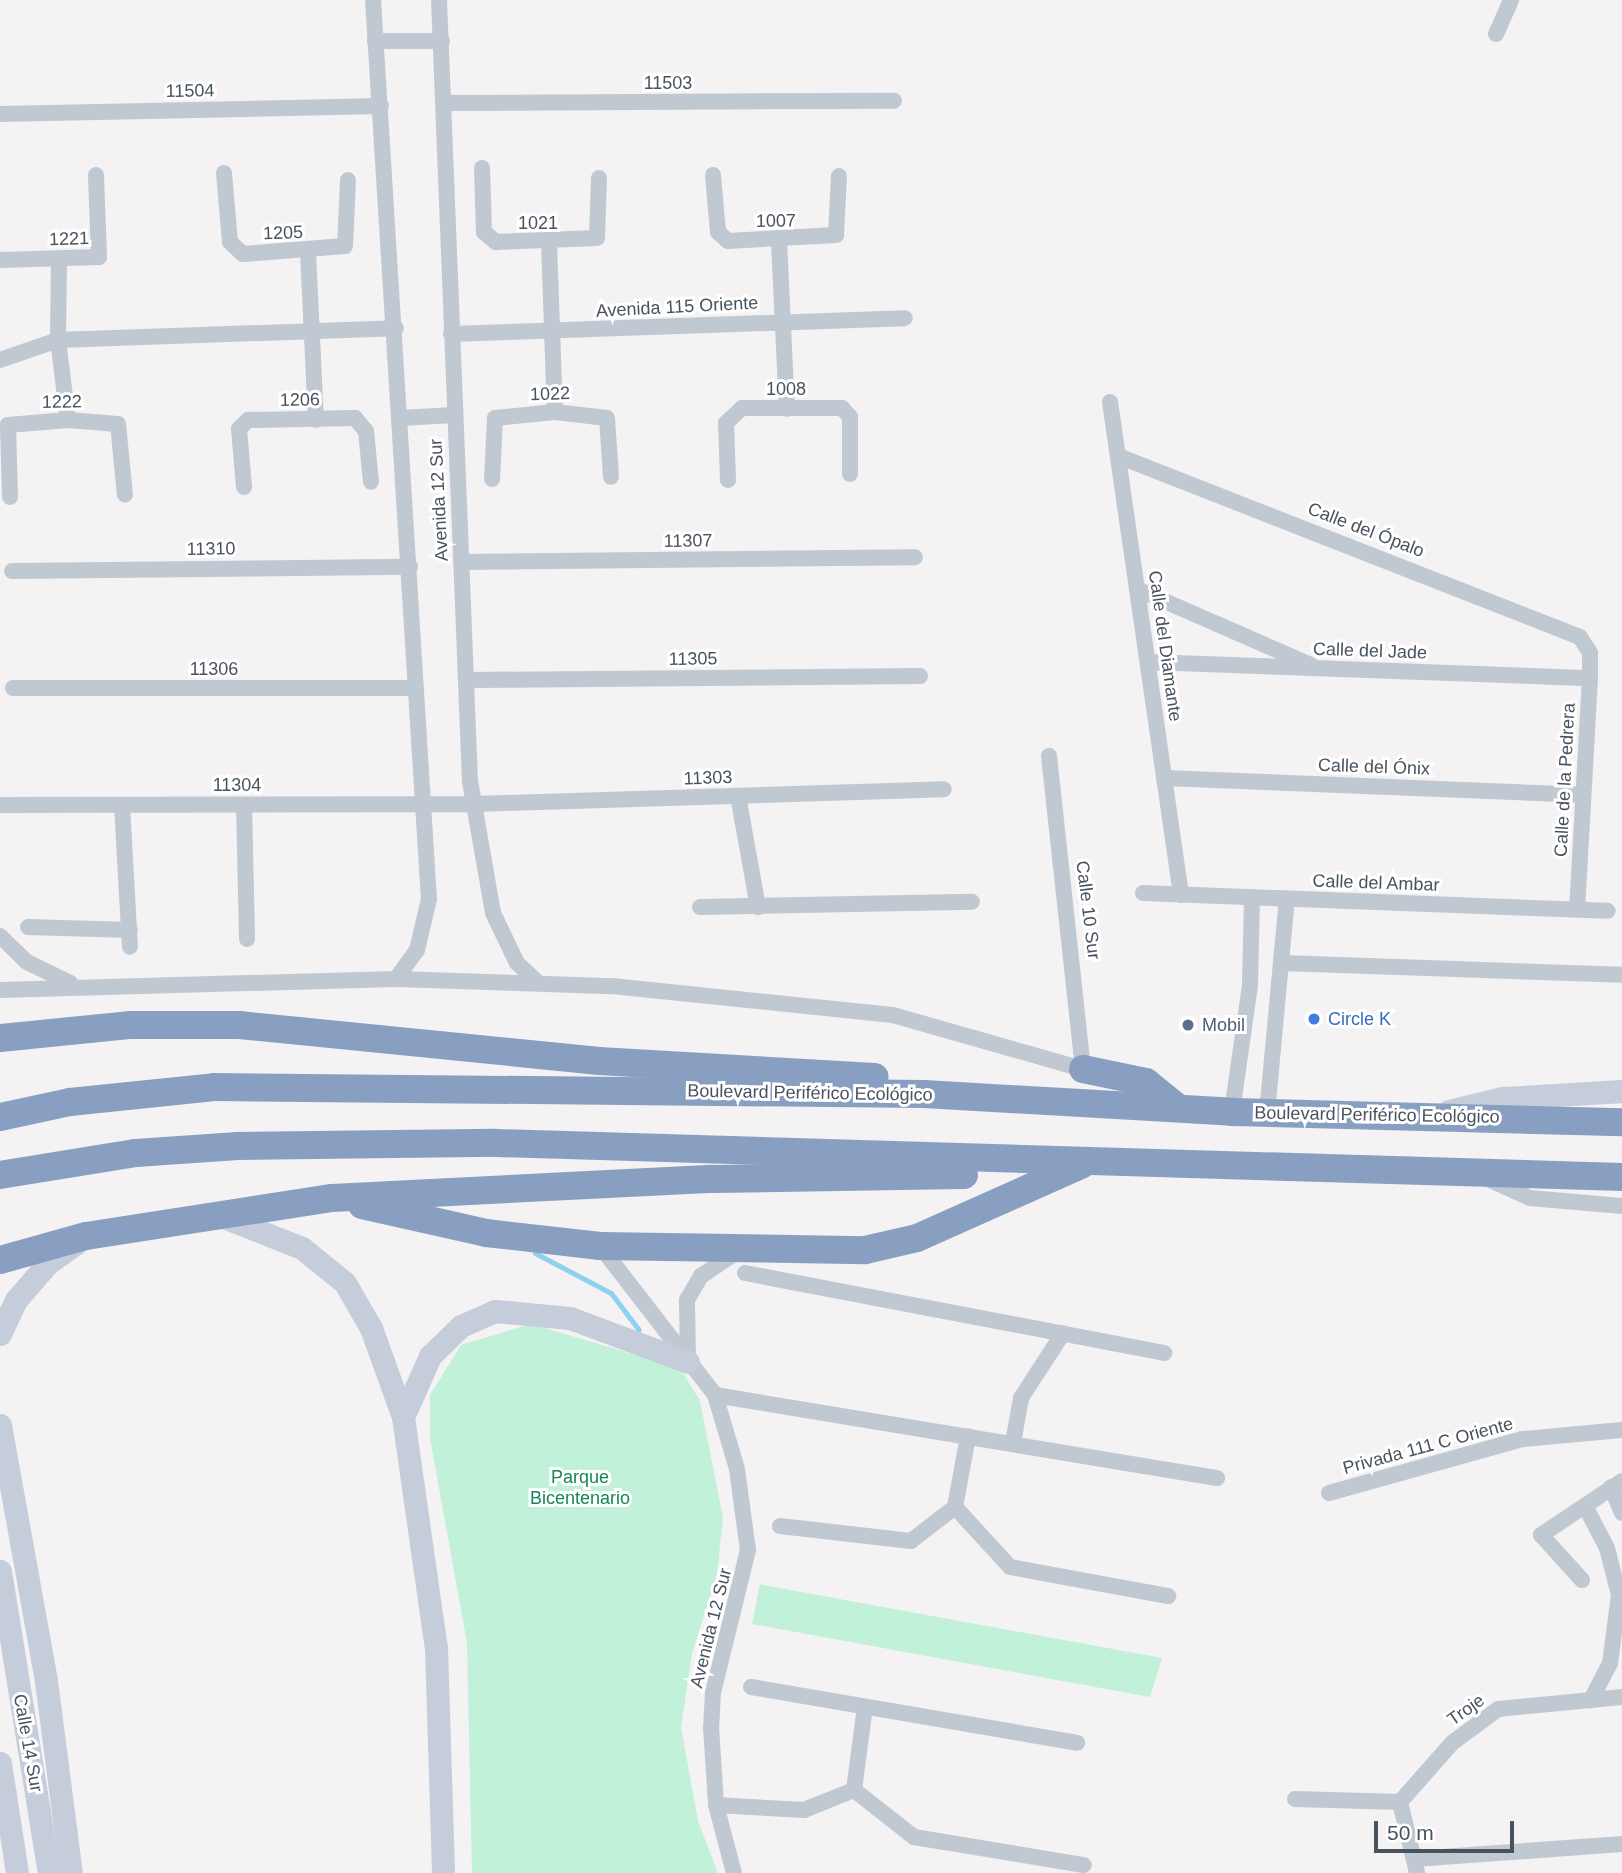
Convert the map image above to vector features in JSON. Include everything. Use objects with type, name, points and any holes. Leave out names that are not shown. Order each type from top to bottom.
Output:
[{"type":"highway","points":[[0,1038],[131,1025],[239,1025],[598,1061],[870,1076],[924,1094]]},
{"type":"highway","points":[[1083,1069],[1146,1082],[1177,1107]]},
{"type":"highway","name":"Boulevard Periférico Ecológico","points":[[0,1117],[70,1102],[214,1087],[924,1094],[1232,1112],[1433,1115],[1622,1122]]},
{"type":"highway","points":[[0,1175],[136,1153],[238,1146],[496,1143],[1035,1159],[1084,1164],[1622,1177]]},
{"type":"highway","points":[[0,1260],[86,1236],[332,1198],[713,1178],[978,1175],[1035,1159]]},
{"type":"highway","points":[[332,1198],[486,1233],[746,1260],[891,1246],[1084,1164]]},
{"type":"street","name":"Avenida 12 Sur","points":[[373,0],[396,328],[428,919],[417,950],[396,979]]},
{"type":"street","name":"Avenida 12 Sur","points":[[439,0],[454,415],[474,804],[493,913],[517,963],[536,981]]},
{"type":"street","points":[[1496,34],[1511,0]]},
{"type":"street","points":[[375,41],[442,41]]},
{"type":"street","name":"11503","points":[[443,103],[894,101]]},
{"type":"street","name":"11504","points":[[0,114],[381,106]]},
{"type":"street","name":"1021","points":[[482,168],[489,239],[549,243],[597,238],[599,178]]},
{"type":"street","name":"1205","points":[[224,173],[233,251],[308,252],[345,246],[348,180]]},
{"type":"street","name":"1221","points":[[0,260],[99,257],[96,175]]},
{"type":"street","name":"1007","points":[[713,175],[722,238],[779,241],[836,234],[839,176]]},
{"type":"street","points":[[779,241],[787,409]]},
{"type":"street","points":[[549,243],[555,412]]},
{"type":"street","points":[[308,252],[316,419]]},
{"type":"street","points":[[59,259],[58,340],[68,420]]},
{"type":"street","name":"Avenida 115 Oriente","points":[[451,334],[905,318]]},
{"type":"street","points":[[0,360],[58,340],[396,328]]},
{"type":"street","name":"Calle del Diamante","points":[[1110,402],[1181,895]]},
{"type":"street","name":"1008","points":[[728,480],[731,413],[787,409],[842,408],[850,417],[850,474]]},
{"type":"street","name":"1022","points":[[492,479],[495,418],[555,412],[607,418],[611,477]]},
{"type":"street","points":[[401,418],[454,415]]},
{"type":"street","name":"1206","points":[[244,487],[242,424],[316,419],[363,423],[371,482]]},
{"type":"street","name":"1222","points":[[10,497],[8,425],[68,420],[118,424],[125,495]]},
{"type":"street","name":"Calle del Ópalo","points":[[1118,456],[1564,626],[1590,653]]},
{"type":"street","name":"11307","points":[[462,562],[915,557]]},
{"type":"street","name":"11310","points":[[12,571],[410,567]]},
{"type":"street","points":[[1137,589],[1319,668]]},
{"type":"street","name":"Calle de la Pedrera","points":[[1577,909],[1590,653]]},
{"type":"street","name":"Calle del Jade","points":[[1148,662],[1590,678]]},
{"type":"street","name":"11305","points":[[467,680],[920,676]]},
{"type":"street","name":"11306","points":[[13,688],[415,688]]},
{"type":"street","name":"Calle 10 Sur","points":[[1049,756],[1083,1069]]},
{"type":"street","name":"Calle del Ónix","points":[[1164,778],[1581,795]]},
{"type":"street","name":"11303","points":[[474,804],[944,789]]},
{"type":"street","points":[[738,796],[758,907]]},
{"type":"street","name":"11304","points":[[1,805],[474,804]]},
{"type":"street","points":[[122,805],[130,947]]},
{"type":"street","points":[[244,805],[247,939]]},
{"type":"street","name":"Calle del Ambar","points":[[1143,893],[1608,911]]},
{"type":"street","points":[[1232,1112],[1250,985],[1252,897]]},
{"type":"street","points":[[1267,1113],[1287,899]]},
{"type":"street","points":[[700,907],[972,902]]},
{"type":"street","points":[[28,928],[130,930]]},
{"type":"street","points":[[0,936],[27,962],[72,984]]},
{"type":"street","points":[[1283,963],[1622,975]]},
{"type":"street","points":[[0,990],[72,984],[396,979],[536,981],[893,1015],[1083,1069]]},
{"type":"street","points":[[1433,1115],[1502,1098],[1622,1091]]},
{"type":"street","points":[[1473,1172],[1530,1198],[1622,1206]]},
{"type":"street","points":[[215,1214],[302,1248],[345,1283],[370,1328],[403,1417],[436,1648],[443,1873]]},
{"type":"street","points":[[0,1334],[16,1300],[47,1263],[86,1236]]},
{"type":"street","name":"Avenida 12 Sur","points":[[600,1246],[715,1395],[737,1469],[748,1550],[713,1692],[716,1805],[734,1873]]},
{"type":"street","points":[[403,1417],[435,1350],[461,1326],[495,1311],[570,1318],[688,1362],[687,1300],[701,1276],[746,1260],[1063,1334],[1164,1353]]},
{"type":"street","points":[[1013,1443],[1021,1398],[1063,1334]]},
{"type":"street","points":[[715,1395],[1217,1478]]},
{"type":"street","points":[[0,1425],[46,1681],[71,1873]]},
{"type":"street","name":"Privada 111 C Oriente","points":[[1329,1493],[1522,1439],[1622,1430]]},
{"type":"street","points":[[780,1525],[897,1543],[923,1534],[956,1507],[968,1436]]},
{"type":"street","points":[[1582,1580],[1541,1535],[1616,1484],[1622,1513]]},
{"type":"street","points":[[1585,1506],[1607,1548],[1619,1595],[1610,1663],[1591,1700]]},
{"type":"street","points":[[956,1507],[1010,1567],[1168,1596]]},
{"type":"street","name":"Calle 14 Sur","points":[[0,1571],[49,1873]]},
{"type":"street","points":[[751,1687],[1077,1743]]},
{"type":"street","name":"Troje","points":[[1400,1802],[1452,1743],[1498,1709],[1622,1697]]},
{"type":"street","points":[[854,1790],[865,1707]]},
{"type":"street","name":"Calle 14 Sur","points":[[0,1763],[17,1873]]},
{"type":"street","points":[[716,1805],[804,1810],[854,1790]]},
{"type":"street","points":[[854,1790],[915,1837],[1084,1865]]},
{"type":"street","points":[[1295,1799],[1400,1802],[1415,1866],[1622,1844]]},
{"type":"green space","name":"Parque Bicentenario","points":[[531,1324],[680,1368],[700,1401],[723,1518],[717,1574],[692,1654],[681,1727],[698,1821],[718,1873],[472,1873],[467,1643],[430,1438],[430,1395],[461,1345]]},
{"type":"green space","points":[[760,1584],[1162,1658],[1150,1697],[752,1624]]},
{"type":"waterway","points":[[535,1253],[611,1293],[639,1330]]},
{"type":"place","name":"Circle K","points":[[1314,1019]]},
{"type":"place","name":"Mobil","points":[[1188,1025]]}]
